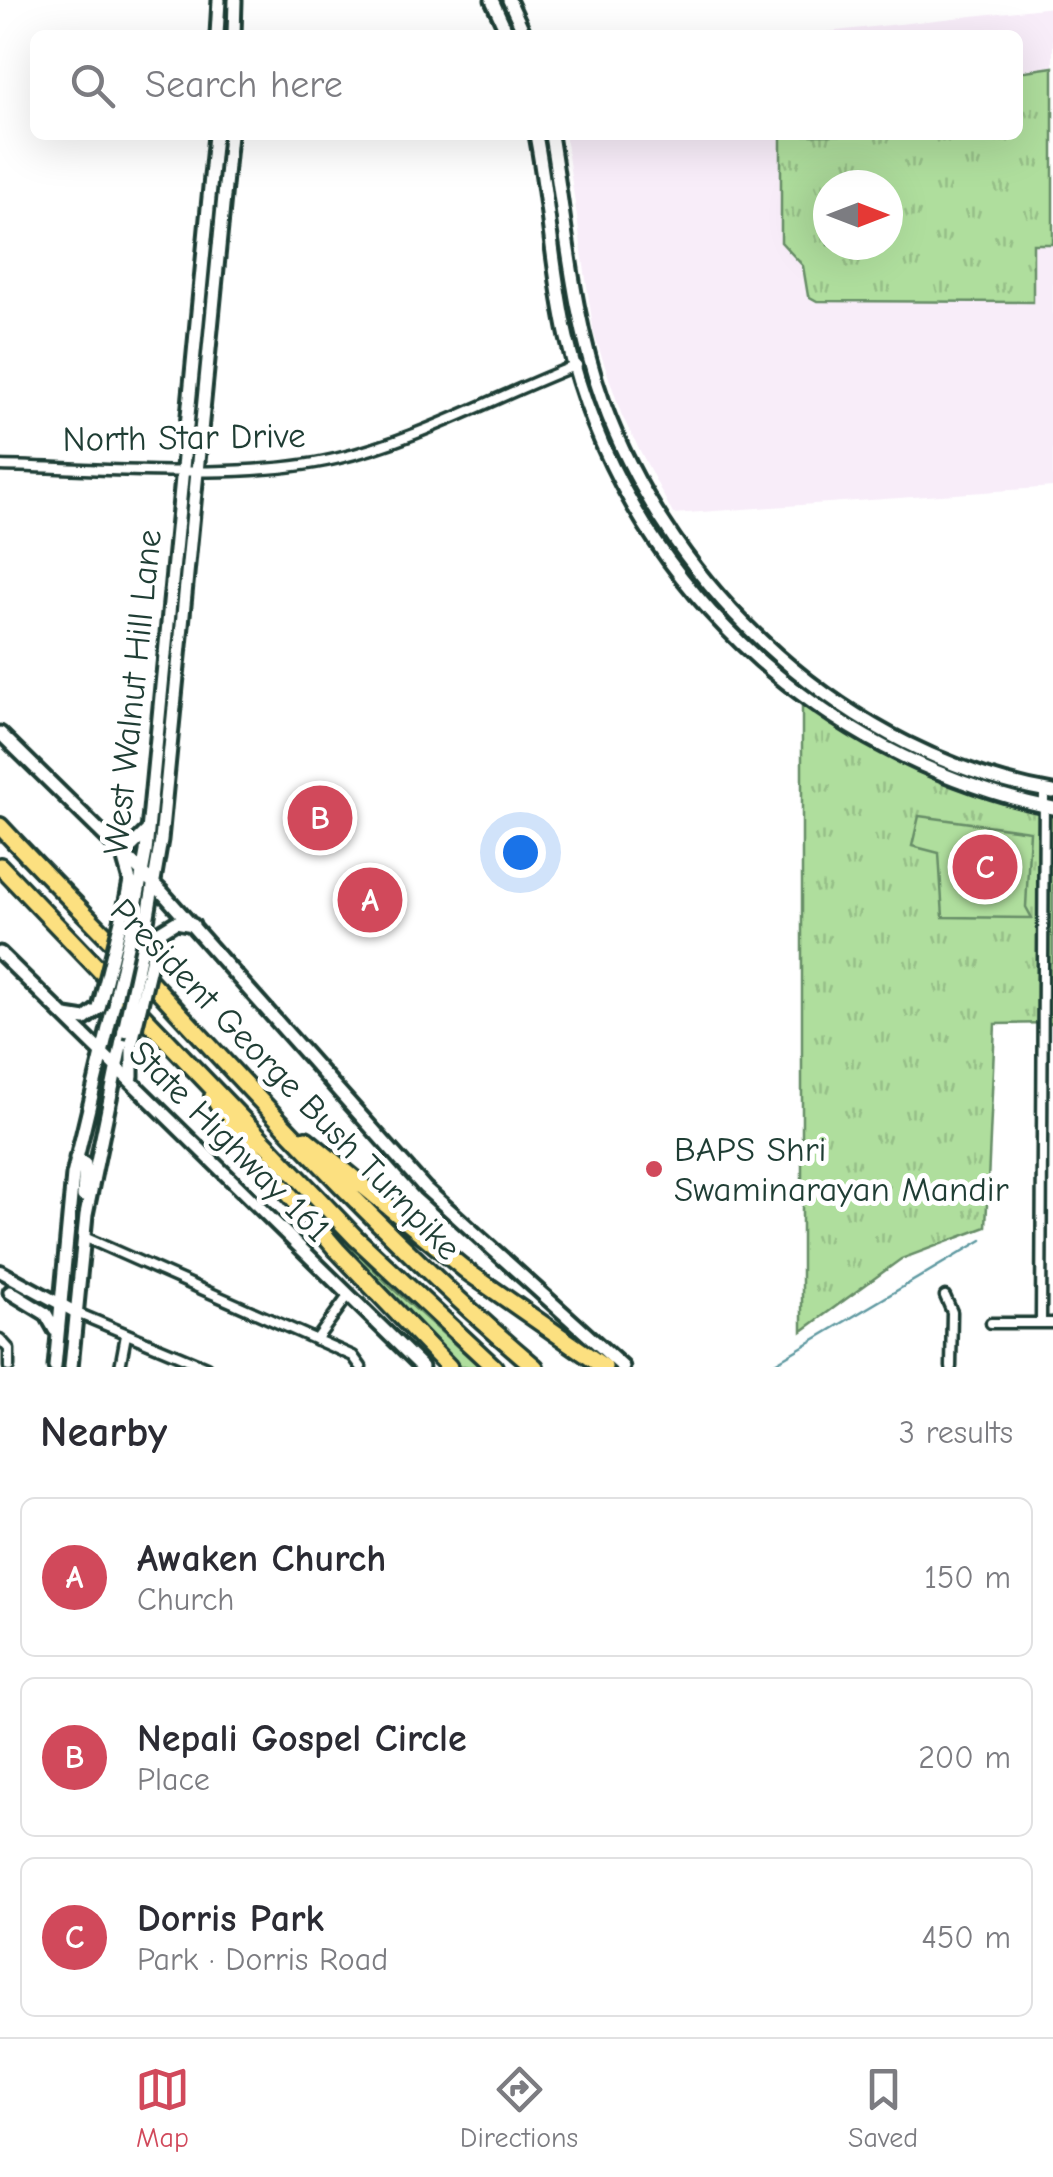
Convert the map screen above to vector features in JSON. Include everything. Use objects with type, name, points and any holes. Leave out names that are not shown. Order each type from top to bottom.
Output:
[{"type":"highway","name":"President George Bush Turnpike","points":[[0,826],[156,988],[265,1110],[443,1284],[536,1367]]},
{"type":"highway","name":"President George Bush Turnpike","points":[[0,866],[392,1273],[494,1367]]},
{"type":"highway","points":[[201,1075],[228,1123],[337,1250],[448,1367]]},
{"type":"highway","points":[[265,1110],[325,1153],[468,1272],[604,1367]]},
{"type":"main road","points":[[217,30],[219,0]]},
{"type":"main road","points":[[234,30],[235,0]]},
{"type":"main road","points":[[492,0],[506,30]]},
{"type":"main road","points":[[509,0],[523,30]]},
{"type":"main road","name":"West Walnut Hill Lane","points":[[72,1367],[86,1215],[108,1098],[128,1037],[156,885],[182,469],[215,140]]},
{"type":"main road","name":"West Walnut Hill Lane","points":[[55,1367],[58,1307],[76,1158],[104,1053],[130,906],[143,872],[164,743],[198,469],[230,140]]},
{"type":"main road","points":[[537,140],[575,366],[602,440],[636,508],[681,579],[730,634],[788,688],[836,720],[929,768],[1047,807]]},
{"type":"main road","points":[[552,140],[576,301],[590,359],[618,435],[658,510],[708,584],[760,640],[810,681],[898,736],[968,767],[1048,791]]},
{"type":"main road","points":[[211,188],[225,189]]},
{"type":"main road","points":[[198,313],[213,315]]},
{"type":"main road","points":[[0,733],[156,885],[434,1197],[623,1367]]},
{"type":"main road","points":[[109,841],[132,846],[148,830]]},
{"type":"main road","points":[[66,1016],[85,1018],[99,1008],[130,906],[130,881],[122,854]]},
{"type":"main road","points":[[108,1098],[127,1088],[139,1088],[128,1056],[128,1037],[158,933],[176,922],[193,925]]},
{"type":"main road","name":"State Highway 161","points":[[0,953],[422,1367]]},
{"type":"main road","points":[[76,1158],[85,1164],[86,1215]]},
{"type":"main road","points":[[5,1289],[46,1314],[56,1336]]},
{"type":"street","name":"North Star Drive","points":[[0,466],[198,469],[276,467],[340,458],[590,359]]},
{"type":"street","points":[[1041,1322],[1048,791]]},
{"type":"street","points":[[84,1237],[353,1356],[361,1367]]},
{"type":"street","points":[[0,1271],[58,1307]]},
{"type":"street","points":[[5,1289],[77,1312],[206,1367]]},
{"type":"street","points":[[316,1340],[348,1296]]},
{"type":"street","points":[[945,1296],[952,1312],[951,1367]]},
{"type":"street","points":[[991,1323],[1053,1324]]},
{"type":"street","points":[[120,1367],[126,1335]]},
{"type":"street","points":[[0,1339],[9,1349],[9,1367]]},
{"type":"shaded area","points":[[1053,7],[1053,487],[673,514],[622,416],[594,334],[566,140],[1023,140],[1023,30],[844,30]]},
{"type":"green space","points":[[1053,67],[1053,244],[1033,244],[1033,302],[817,301],[808,296],[803,266],[781,242],[781,140],[1023,140],[1023,71]]},
{"type":"green space","points":[[802,706],[923,770],[1053,813],[1053,1023],[995,1024],[986,1227],[901,1259],[802,1331]]},
{"type":"green space","points":[[919,816],[1030,831],[1026,907],[1032,918],[943,917],[939,853],[912,846]]},
{"type":"green space","points":[[272,1164],[391,1287],[480,1367],[454,1367],[390,1301]]},
{"type":"waterway","points":[[768,1367],[982,1240]]},
{"type":"place","name":"Nepali Gospel Circle","points":[[320,818]]},
{"type":"place","name":"Dorris Park","points":[[985,867]]},
{"type":"place","name":"Awaken Church","points":[[370,900]]},
{"type":"place","name":"BAPS Shri Swaminarayan Mandir","points":[[654,1169]]}]
